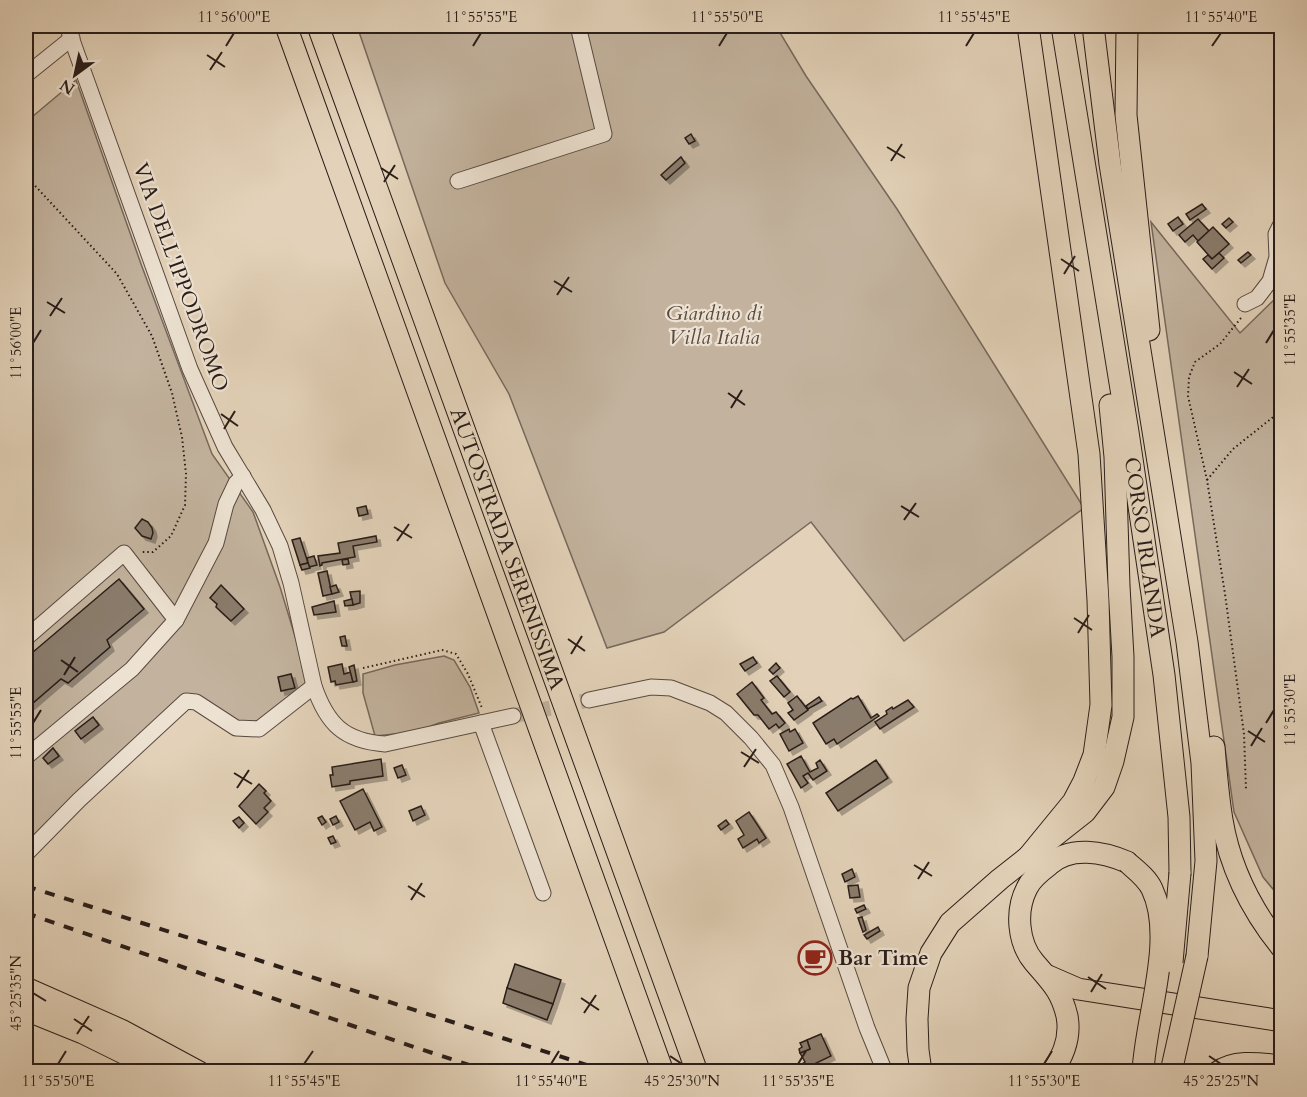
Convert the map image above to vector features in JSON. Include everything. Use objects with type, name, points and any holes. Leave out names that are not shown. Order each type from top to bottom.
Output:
[{"type":"highway","name":"AUTOSTRADA SERENISSIMA","points":[[286,26],[662,1070]]},
{"type":"highway","name":"AUTOSTRADA SERENISSIMA","points":[[318,26],[697,1071]]},
{"type":"highway","points":[[332,26],[345,64],[379,194]]},
{"type":"highway","points":[[1028,26],[1089,454],[1098,600],[1101,705],[1094,755],[1084,781],[1072,802],[1028,857]]},
{"type":"highway","name":"CORSO IRLANDA","points":[[1093,26],[1110,164],[1179,589],[1202,764],[1206,861],[1197,956],[1171,1071]]},
{"type":"highway","points":[[1127,26],[1126,115],[1149,316],[1151,414]]},
{"type":"highway","name":"CORSO IRLANDA","points":[[1062,27],[1173,742],[1179,817],[1180,873],[1175,940],[1168,987],[1149,1071]]},
{"type":"highway","points":[[921,1071],[917,1019],[919,988],[931,953],[950,923],[1085,812],[1104,787],[1113,761],[1123,717],[1123,657],[1115,457],[1105,347],[1107,306]]},
{"type":"highway","points":[[1187,642],[1211,722],[1222,821],[1234,865],[1262,924],[1281,948]]},
{"type":"highway","points":[[1143,1071],[1156,991],[1161,936],[1152,887],[1127,862],[1108,854],[1087,852],[1068,855],[1052,862],[1027,887],[1021,908],[1020,926],[1025,949],[1034,962],[1048,975],[1078,990],[1281,1021]]},
{"type":"highway","points":[[1048,975],[1062,999],[1067,1017],[1065,1049],[1052,1071]]},
{"type":"highway","points":[[26,988],[121,1030],[200,1071]]},
{"type":"highway","points":[[26,1010],[82,1033],[162,1071]]},
{"type":"highway","points":[[26,1014],[130,1071]]},
{"type":"highway","points":[[918,1038],[937,1071]]},
{"type":"highway","points":[[1218,1071],[1222,1068],[1252,1063],[1276,1066]]},
{"type":"street","points":[[458,181],[604,134],[578,26]]},
{"type":"street","points":[[26,75],[70,32]]},
{"type":"street","name":"VIA DELL'IPPODROMO","points":[[70,32],[190,369],[225,447],[263,510],[280,546],[291,583],[314,686],[328,716],[343,732],[363,742],[385,744],[513,716]]},
{"type":"street","points":[[1245,304],[1257,298],[1270,281],[1277,257],[1276,234],[1281,222]]},
{"type":"street","points":[[26,757],[132,669],[176,620],[216,543],[226,504],[236,483],[243,476]]},
{"type":"street","points":[[26,638],[124,553],[176,620]]},
{"type":"street","points":[[26,854],[79,800],[186,701],[196,702],[236,728],[259,729],[314,686]]},
{"type":"street","points":[[589,700],[626,693],[638,696],[683,692],[704,700],[726,713],[751,738],[772,765],[791,807],[867,1028],[885,1071]]},
{"type":"street","points":[[484,723],[543,893]]},
{"type":"path","points":[[26,176],[117,274],[152,336],[172,393],[182,437],[186,474],[185,505],[171,536],[153,552],[124,553]]},
{"type":"path","points":[[1245,304],[1238,324],[1220,344],[1195,362],[1189,377],[1188,396],[1207,480],[1241,711],[1246,789]]},
{"type":"path","points":[[1207,480],[1233,449],[1281,410]]},
{"type":"path","points":[[363,668],[442,650],[456,654],[468,674],[484,723]]},
{"type":"green space","name":"Giardino di Villa Italia","points":[[357,26],[776,26],[806,76],[897,209],[1084,508],[904,641],[811,522],[664,632],[607,648],[509,394],[445,283]]},
{"type":"green space","points":[[76,80],[212,454],[253,512],[280,587],[305,669],[306,686],[259,721],[237,722],[199,698],[26,844],[26,122]]},
{"type":"green space","points":[[1151,222],[1240,333],[1281,293],[1281,899],[1263,877],[1234,812]]},
{"type":"green space","points":[[444,656],[454,660],[470,687],[479,713],[415,732],[375,736],[363,693],[363,674],[395,665]]},
{"type":"building","points":[[691,134],[695,141],[689,144],[685,138]]},
{"type":"building","points":[[681,157],[685,163],[666,180],[661,175]]},
{"type":"building","points":[[1202,204],[1206,209],[1190,220],[1186,214]]},
{"type":"building","points":[[1178,217],[1183,224],[1173,231],[1168,224]]},
{"type":"building","points":[[1229,218],[1233,222],[1226,228],[1222,224]]},
{"type":"building","points":[[1198,219],[1209,231],[1198,241],[1193,235],[1185,242],[1179,235]]},
{"type":"building","points":[[1213,227],[1229,244],[1212,259],[1197,242]]},
{"type":"building","points":[[1248,252],[1251,255],[1241,263],[1238,260]]},
{"type":"building","points":[[1219,253],[1224,258],[1212,269],[1203,259],[1208,255],[1212,259]]},
{"type":"building","points":[[366,506],[368,514],[359,516],[357,508]]},
{"type":"building","points":[[142,519],[152,528],[151,539],[142,536],[135,528]]},
{"type":"building","points":[[376,536],[377,542],[353,546],[355,557],[322,563],[320,566],[318,556],[340,553],[338,543]]},
{"type":"building","points":[[300,538],[308,563],[300,565],[292,540]]},
{"type":"building","points":[[314,556],[317,565],[309,567],[307,558]]},
{"type":"building","points":[[348,559],[349,564],[343,565],[342,560]]},
{"type":"building","points":[[308,563],[310,568],[302,570],[300,565]]},
{"type":"building","points":[[327,571],[332,594],[323,596],[318,573]]},
{"type":"building","points":[[119,579],[144,609],[107,640],[110,647],[68,683],[61,679],[26,709],[26,658]]},
{"type":"building","points":[[221,585],[244,609],[231,621],[210,598]]},
{"type":"building","points":[[336,585],[339,592],[332,594],[330,587]]},
{"type":"building","points":[[360,591],[360,603],[353,605],[350,592]]},
{"type":"building","points":[[352,599],[353,605],[345,606],[344,601]]},
{"type":"building","points":[[334,601],[336,612],[314,615],[312,607]]},
{"type":"building","points":[[345,636],[347,646],[342,646],[340,637]]},
{"type":"building","points":[[753,657],[757,663],[745,671],[740,664]]},
{"type":"building","points":[[776,663],[780,668],[773,674],[769,670]]},
{"type":"building","points":[[342,664],[344,674],[351,672],[353,682],[336,685],[335,681],[331,682],[328,667]]},
{"type":"building","points":[[354,665],[357,681],[353,682],[349,667]]},
{"type":"building","points":[[291,674],[295,688],[281,691],[278,677]]},
{"type":"building","points":[[777,676],[790,692],[784,697],[770,681]]},
{"type":"building","points":[[752,682],[764,698],[761,700],[772,714],[776,712],[785,723],[779,728],[776,724],[769,729],[737,694]]},
{"type":"building","points":[[797,696],[808,710],[794,720],[788,713],[793,710],[788,703]]},
{"type":"building","points":[[858,696],[871,718],[877,714],[879,716],[837,744],[834,739],[826,744],[813,723],[851,698]]},
{"type":"building","points":[[819,697],[822,701],[808,709],[806,706]]},
{"type":"building","points":[[908,700],[914,707],[880,729],[875,722],[887,714],[886,711],[892,707],[893,709]]},
{"type":"building","points":[[93,717],[99,725],[81,739],[75,731]]},
{"type":"building","points":[[789,729],[790,732],[795,729],[803,743],[789,751],[780,734]]},
{"type":"building","points":[[53,748],[59,756],[48,764],[43,758]]},
{"type":"building","points":[[801,756],[810,772],[818,768],[816,763],[820,760],[827,771],[813,780],[808,773],[803,776],[808,783],[801,788],[787,764]]},
{"type":"building","points":[[381,759],[383,776],[350,781],[350,784],[332,787],[330,775],[333,775],[332,767]]},
{"type":"building","points":[[876,760],[888,778],[838,811],[826,793]]},
{"type":"building","points":[[402,765],[406,775],[398,778],[394,768]]},
{"type":"building","points":[[259,784],[271,801],[264,808],[268,812],[256,824],[239,806]]},
{"type":"building","points":[[363,789],[382,827],[374,831],[370,822],[355,830],[340,801]]},
{"type":"building","points":[[421,806],[425,815],[413,821],[409,811]]},
{"type":"building","points":[[749,812],[766,838],[759,843],[757,839],[743,848],[738,839],[744,835],[736,821]]},
{"type":"building","points":[[322,816],[326,822],[322,825],[318,818]]},
{"type":"building","points":[[336,816],[339,822],[333,825],[330,819]]},
{"type":"building","points":[[239,817],[244,823],[239,828],[233,821]]},
{"type":"building","points":[[726,820],[729,824],[721,830],[718,826]]},
{"type":"building","points":[[333,836],[336,842],[331,844],[328,838]]},
{"type":"building","points":[[852,869],[855,877],[845,882],[842,874]]},
{"type":"building","points":[[858,885],[860,897],[850,898],[848,886]]},
{"type":"building","points":[[864,905],[866,909],[857,913],[855,909]]},
{"type":"building","points":[[862,917],[866,930],[863,932],[858,918]]},
{"type":"building","points":[[878,927],[880,931],[867,939],[864,935]]},
{"type":"building","points":[[515,964],[561,980],[553,1004],[507,988]]},
{"type":"building","points":[[507,988],[553,1004],[547,1020],[503,1003]]},
{"type":"building","points":[[821,1034],[831,1056],[804,1069],[802,1064],[805,1062],[800,1053],[810,1049],[807,1040]]},
{"type":"building","points":[[807,1040],[810,1049],[800,1053],[799,1049],[802,1047],[800,1043]]},
{"type":"tunnel","points":[[513,716],[589,700]]},
{"type":"railway","points":[[26,886],[609,1072]]},
{"type":"railway","points":[[26,913],[491,1072]]},
{"type":"place","name":"Bar Time","points":[[815,958]]}]
